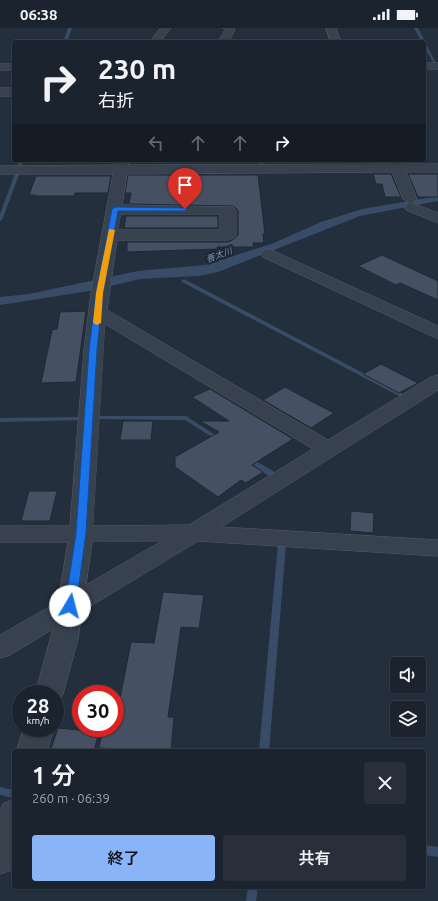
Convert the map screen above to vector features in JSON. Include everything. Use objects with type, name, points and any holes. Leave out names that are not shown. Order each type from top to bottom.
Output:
[{"type":"street","points":[[157,40],[166,28]]},
{"type":"street","points":[[224,40],[230,30],[228,28]]},
{"type":"street","points":[[331,28],[335,40]]},
{"type":"street","points":[[426,66],[438,66]]},
{"type":"street","points":[[0,67],[12,67]]},
{"type":"street","points":[[0,92],[12,92]]},
{"type":"street","points":[[52,685],[65,639],[81,533],[88,417],[99,303],[122,164]]},
{"type":"street","points":[[0,170],[122,164],[396,164],[438,168]]},
{"type":"street","points":[[396,164],[410,203],[438,218]]},
{"type":"street","points":[[111,235],[228,235],[228,210],[115,209]]},
{"type":"street","points":[[269,254],[438,333]]},
{"type":"street","points":[[99,303],[327,449]]},
{"type":"street","points":[[0,648],[194,533],[438,381]]},
{"type":"street","points":[[0,534],[194,533],[438,548]]},
{"type":"street","points":[[33,749],[36,737]]},
{"type":"street","points":[[0,859],[12,820]]},
{"type":"water","points":[[438,196],[438,201],[360,216],[218,272],[199,276],[140,279],[89,291],[0,305],[0,297],[29,294],[138,271],[205,265],[274,243],[321,222],[362,209]]},
{"type":"building","points":[[373,174],[391,174],[401,197],[385,197],[382,184],[376,184]]},
{"type":"building","points":[[408,174],[438,174],[438,197],[418,197]]},
{"type":"building","points":[[128,175],[258,175],[265,234],[263,234],[264,243],[253,243],[254,247],[217,247],[217,249],[127,252],[127,242],[228,242],[238,235],[238,210],[233,206],[129,204],[131,193],[125,193]]},
{"type":"building","points":[[36,176],[111,176],[108,193],[75,193],[74,196],[29,195]]},
{"type":"building","points":[[126,216],[218,216],[218,228],[124,228]]},
{"type":"building","points":[[382,255],[438,281],[438,300],[400,283],[396,285],[358,266]]},
{"type":"building","points":[[86,311],[76,382],[41,383],[52,330],[57,329],[60,312]]},
{"type":"building","points":[[381,364],[418,383],[399,393],[363,374]]},
{"type":"building","points":[[285,387],[334,413],[311,428],[263,400]]},
{"type":"building","points":[[210,389],[293,439],[252,465],[263,472],[246,483],[241,480],[218,497],[175,467],[175,457],[219,432],[200,421],[229,421],[192,397]]},
{"type":"building","points":[[123,421],[153,421],[151,440],[120,440]]},
{"type":"building","points":[[29,491],[57,491],[50,521],[21,521]]},
{"type":"building","points":[[351,511],[374,513],[373,533],[350,531]]},
{"type":"building","points":[[163,592],[204,595],[199,628],[181,627],[168,717],[174,717],[171,749],[99,748],[101,737],[124,737],[124,685],[123,685],[131,642],[154,643]]},
{"type":"building","points":[[64,729],[72,729],[72,737],[98,737],[95,749],[51,749],[55,737],[64,737]]},
{"type":"waterway","points":[[66,40],[70,28]]},
{"type":"waterway","points":[[416,28],[423,40]]},
{"type":"waterway","points":[[426,46],[436,64]]},
{"type":"waterway","points":[[19,167],[21,162]]},
{"type":"waterway","points":[[261,162],[262,167]]},
{"type":"waterway","points":[[0,220],[18,172]]},
{"type":"waterway","points":[[184,281],[401,395]]},
{"type":"waterway","points":[[99,418],[186,418],[220,440]]},
{"type":"waterway","points":[[0,420],[81,419]]},
{"type":"waterway","points":[[247,458],[270,473]]},
{"type":"waterway","points":[[264,749],[282,544]]},
{"type":"waterway","points":[[0,791],[12,794]]},
{"type":"waterway","points":[[426,850],[438,852]]},
{"type":"waterway","points":[[251,901],[253,889]]},
{"type":"slow traffic","points":[[97,323],[100,293],[112,230]]},
{"type":"route","points":[[70,606],[81,533],[93,350],[99,313],[100,293],[115,209],[185,209]]},
{"type":"water label","name":"善太川","points":[[219,255]]}]
